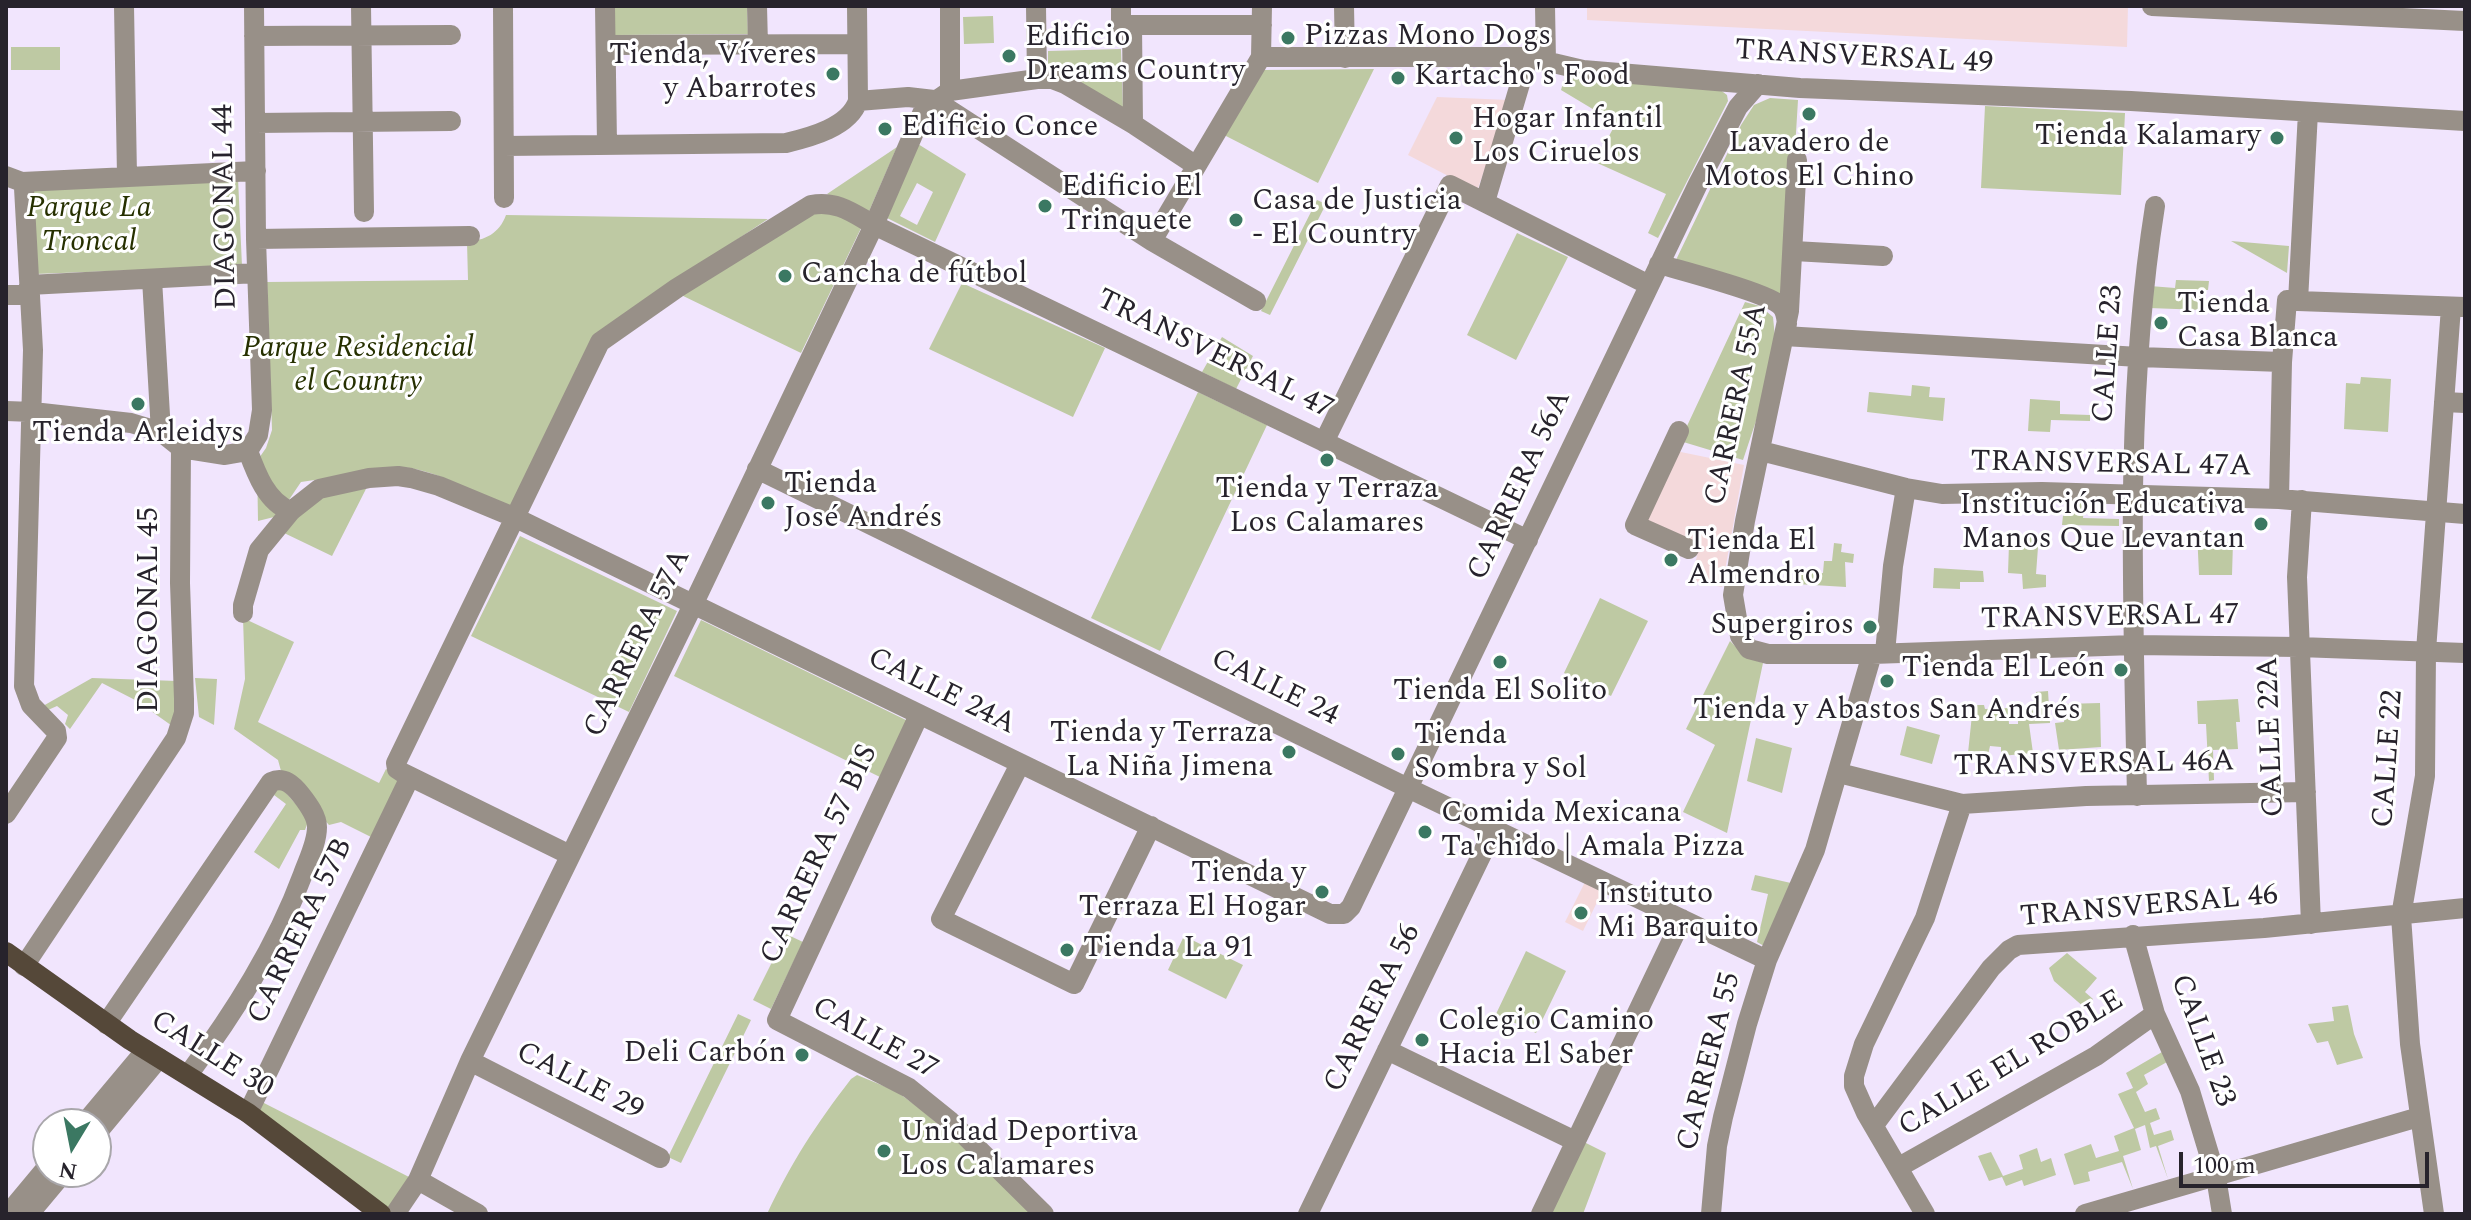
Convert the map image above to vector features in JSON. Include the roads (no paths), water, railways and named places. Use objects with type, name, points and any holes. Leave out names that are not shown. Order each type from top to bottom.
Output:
[{"type":"main road","name":"CALLE 30","points":[[6,952],[106,1024],[248,1113],[381,1214]]},
{"type":"street","points":[[124,6],[127,176]]},
{"type":"street","name":"DIAGONAL 44","points":[[248,451],[258,435],[262,415],[256,239],[254,6]]},
{"type":"street","points":[[361,6],[364,212]]},
{"type":"street","points":[[503,6],[504,198]]},
{"type":"street","points":[[605,6],[607,144]]},
{"type":"street","points":[[757,6],[758,45]]},
{"type":"street","points":[[504,146],[786,143],[814,135],[836,125],[851,113],[858,101],[857,6]]},
{"type":"street","points":[[942,95],[950,6]]},
{"type":"street","points":[[1036,6],[1037,79]]},
{"type":"street","points":[[1121,6],[1121,25],[1262,16],[1261,57],[1152,241]]},
{"type":"street","points":[[1344,6],[1345,58]]},
{"type":"street","points":[[1485,202],[1537,59],[1545,6]]},
{"type":"street","points":[[2152,6],[2433,13],[2465,21]]},
{"type":"street","points":[[1132,25],[1133,124]]},
{"type":"street","points":[[254,36],[451,35]]},
{"type":"street","points":[[606,45],[857,44]]},
{"type":"street","name":"TRANSVERSAL 49","points":[[1261,57],[1537,59],[1583,70],[1758,84],[2465,121]]},
{"type":"street","points":[[858,101],[942,95],[1052,79],[1133,124],[1195,165]]},
{"type":"street","name":"CARRERA 56A","points":[[1342,915],[1351,907],[1410,789],[1659,264],[1738,107],[1758,84]]},
{"type":"street","points":[[942,95],[1152,241],[1256,301]]},
{"type":"street","name":"CARRERA 57A","points":[[395,1214],[418,1180],[470,1061],[693,605],[874,225],[922,112],[942,95]]},
{"type":"street","points":[[2298,301],[2308,112]]},
{"type":"street","points":[[255,123],[451,121]]},
{"type":"street","name":"CARRERA 55A","points":[[1756,653],[1743,643],[1740,636],[1733,595],[1745,521],[1785,330],[1794,251],[1797,160]]},
{"type":"street","points":[[6,814],[57,738],[56,731],[29,702],[24,686],[33,412],[29,290],[14,179],[256,171]]},
{"type":"street","points":[[1324,442],[1450,185],[1649,285]]},
{"type":"street","name":"TRANSVERSAL 47","points":[[516,518],[574,390],[600,342],[677,288],[811,205],[834,203],[1528,540]]},
{"type":"street","name":"CALLE 23","points":[[2137,796],[2133,494],[2143,283],[2155,206]]},
{"type":"street","points":[[256,239],[470,236]]},
{"type":"street","points":[[1794,251],[1883,256]]},
{"type":"street","points":[[1659,264],[1747,290],[1779,303],[1786,314],[1785,330],[2139,357],[2282,362]]},
{"type":"street","points":[[6,295],[29,290],[152,279],[257,273]]},
{"type":"street","points":[[152,279],[161,432]]},
{"type":"street","points":[[2279,499],[2282,362],[2287,300],[2458,307]]},
{"type":"street","name":"CALLE 22","points":[[2434,1214],[2419,1117],[2401,916],[2425,776],[2426,651],[2435,512],[2455,403],[2458,307]]},
{"type":"street","points":[[6,411],[131,423],[161,432],[181,448],[225,455],[248,451],[267,491],[280,506],[291,511]]},
{"type":"street","points":[[1679,431],[1635,525],[1689,549]]},
{"type":"street","name":"DIAGONAL 45","points":[[24,966],[169,748],[181,725],[184,699],[181,448]]},
{"type":"street","name":"TRANSVERSAL 47A","points":[[1761,451],[1906,488],[1942,494],[2042,492],[2279,499],[2465,514]]},
{"type":"street","name":"CALLE 24","points":[[757,469],[1767,960]]},
{"type":"street","name":"CALLE 24A","points":[[243,613],[259,550],[277,532],[291,511],[319,489],[369,478],[398,476],[439,486],[516,518],[1330,914],[1342,915]]},
{"type":"street","name":"CARRERA 55","points":[[1711,1214],[1723,1117],[1767,960],[1815,850],[1879,654],[1906,488]]},
{"type":"street","name":"CALLE 22A","points":[[2302,500],[2297,577],[2311,924]]},
{"type":"street","points":[[516,518],[397,760],[397,769],[570,855]]},
{"type":"street","name":"TRANSVERSAL 47","points":[[1756,653],[1879,654],[2134,645],[2465,653]]},
{"type":"street","name":"CARRERA 57 BIS","points":[[777,1020],[919,715]]},
{"type":"street","points":[[1020,764],[941,919],[1074,984],[1151,826]]},
{"type":"street","name":"TRANSVERSAL 46A","points":[[1839,773],[1962,804],[2306,792]]},
{"type":"street","name":"CARRERA 57B","points":[[248,1113],[410,777]]},
{"type":"street","points":[[106,1024],[271,782],[280,779],[290,783],[309,805],[317,824],[313,845],[299,885],[262,961],[188,1075]]},
{"type":"street","points":[[1925,1214],[1854,1086],[1855,1067],[1925,918],[1962,804]]},
{"type":"street","name":"CARRERA 56","points":[[1308,1214],[1494,829]]},
{"type":"street","name":"TRANSVERSAL 46","points":[[1874,1125],[1991,968],[2018,945],[2311,924],[2465,908]]},
{"type":"street","points":[[1541,1214],[1682,919]]},
{"type":"street","name":"CALLE 23","points":[[2133,935],[2155,1014],[2190,1091],[2216,1177],[2222,1214]]},
{"type":"street","name":"CALLE EL ROBLE","points":[[1899,1167],[2096,1056],[2155,1014]]},
{"type":"street","name":"CALLE 27","points":[[777,1020],[909,1088],[950,1121],[1044,1214]]},
{"type":"street","points":[[1387,1050],[1575,1141]]},
{"type":"street","points":[[100,1108],[153,1054]]},
{"type":"street","points":[[112,1112],[153,1054]]},
{"type":"street","name":"CALLE 29","points":[[470,1061],[660,1158]]},
{"type":"street","points":[[2085,1214],[2419,1117]]},
{"type":"street","points":[[418,1180],[478,1214]]},
{"type":"street","points":[[8,1214],[32,1185]]},
{"type":"street","points":[[29,1214],[51,1188]]},
{"type":"place","name":"Pizzas Mono Dogs","points":[[1288,38]]},
{"type":"place","name":"Edificio Dreams Country","points":[[1009,56]]},
{"type":"place","name":"Tienda, Víveres y Abarrotes","points":[[833,74]]},
{"type":"place","name":"Kartacho's Food","points":[[1398,78]]},
{"type":"place","name":"Lavadero de Motos El Chino","points":[[1809,114]]},
{"type":"place","name":"Edificio Conce","points":[[885,129]]},
{"type":"place","name":"Hogar Infantil Los Ciruelos","points":[[1456,138]]},
{"type":"place","name":"Tienda Kalamary","points":[[2277,138]]},
{"type":"place","name":"Edificio El Trinquete","points":[[1045,206]]},
{"type":"place","name":"Casa de Justicia - El Country","points":[[1236,220]]},
{"type":"place","name":"Cancha de fútbol","points":[[785,276]]},
{"type":"place","name":"Tienda Casa Blanca","points":[[2161,323]]},
{"type":"place","name":"Tienda Arleidys","points":[[138,404]]},
{"type":"place","name":"Tienda y Terraza Los Calamares","points":[[1327,460]]},
{"type":"place","name":"Tienda José Andrés","points":[[768,503]]},
{"type":"place","name":"Institución Educativa Manos Que Levantan","points":[[2261,524]]},
{"type":"place","name":"Tienda El Almendro","points":[[1671,560]]},
{"type":"place","name":"Supergiros","points":[[1870,627]]},
{"type":"place","name":"Tienda El Solito","points":[[1500,662]]},
{"type":"place","name":"Tienda El León","points":[[2121,670]]},
{"type":"place","name":"Tienda y Abastos San Andrés","points":[[1887,681]]},
{"type":"place","name":"Tienda y Terraza La Niña Jimena","points":[[1289,752]]},
{"type":"place","name":"Tienda Sombra y Sol","points":[[1398,754]]},
{"type":"place","name":"Comida Mexicana Ta'chido | Amala Pizza","points":[[1425,832]]},
{"type":"place","name":"Tienda y Terraza El Hogar","points":[[1322,892]]},
{"type":"place","name":"Instituto Mi Barquito","points":[[1581,913]]},
{"type":"place","name":"Tienda La 91","points":[[1067,950]]},
{"type":"place","name":"Colegio Camino Hacia El Saber","points":[[1422,1040]]},
{"type":"place","name":"Deli Carbón","points":[[802,1055]]},
{"type":"place","name":"Unidad Deportiva Los Calamares","points":[[884,1151]]},
{"type":"park label","name":"Parque La Troncal","points":[[89,227]]},
{"type":"park label","name":"Parque Residencial el Country","points":[[358,367]]}]
